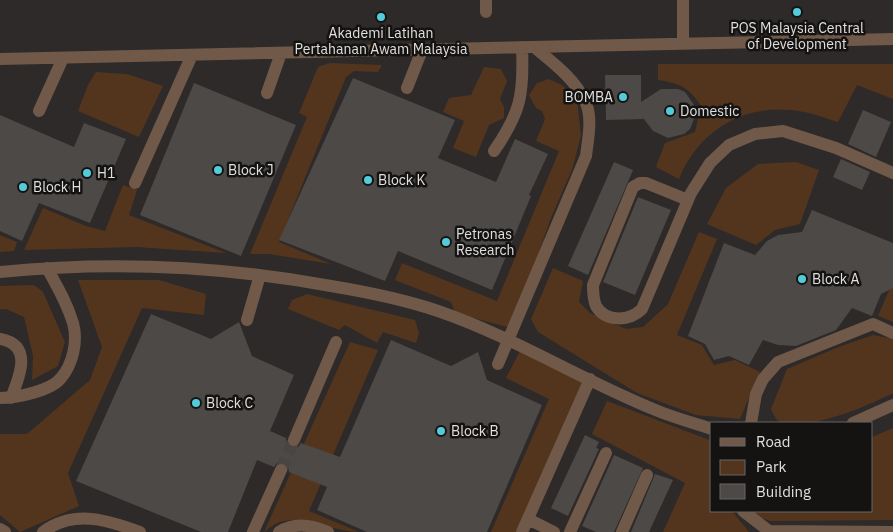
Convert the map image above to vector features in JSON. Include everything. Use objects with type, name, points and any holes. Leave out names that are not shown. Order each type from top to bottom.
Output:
[{"type":"street","points":[[682,43],[683,0]]},
{"type":"street","points":[[0,59],[893,39]]},
{"type":"street","points":[[494,151],[511,127],[519,104],[528,47]]},
{"type":"street","points":[[498,364],[510,340],[557,221],[586,156],[590,128],[586,102],[564,73],[528,47]]},
{"type":"street","points":[[407,88],[422,50]]},
{"type":"street","points":[[267,93],[281,53]]},
{"type":"street","points":[[135,183],[192,55]]},
{"type":"street","points":[[39,111],[63,58]]},
{"type":"street","points":[[688,200],[646,183],[640,183],[633,187],[593,285],[593,298],[602,312],[622,318],[630,318],[642,309],[688,200],[710,163],[729,145],[755,134],[783,131],[836,148],[893,173]]},
{"type":"street","points":[[0,272],[47,268],[129,266],[214,270],[260,275],[372,293],[438,311],[510,340],[658,412],[710,428]]},
{"type":"street","points":[[6,398],[35,392],[61,379],[74,355],[74,326],[62,294],[47,268]]},
{"type":"street","points":[[247,320],[260,275]]},
{"type":"street","points":[[751,422],[756,394],[764,379],[778,362],[873,324],[893,333]]},
{"type":"street","points":[[0,339],[10,341],[18,348],[22,358],[19,379],[6,398]]},
{"type":"street","points":[[294,440],[336,342]]},
{"type":"street","points":[[522,532],[590,380]]},
{"type":"street","points":[[855,422],[893,405]]},
{"type":"street","points":[[570,532],[606,453]]},
{"type":"street","points":[[253,532],[281,470]]},
{"type":"street","points":[[622,532],[647,475]]},
{"type":"street","points":[[744,512],[769,531],[893,532]]},
{"type":"street","points":[[43,532],[51,526],[78,517],[108,520],[140,532]]},
{"type":"street","points":[[528,520],[554,532]]},
{"type":"street","points":[[279,532],[285,528],[301,525],[328,532]]},
{"type":"street","points":[[0,529],[5,532]]},
{"type":"green space","points":[[330,63],[382,65],[378,72],[354,71],[346,77],[279,242],[331,264],[269,254],[250,254],[307,117],[299,113],[318,67]]},
{"type":"green space","points":[[658,64],[893,64],[893,99],[857,85],[838,122],[808,113],[784,110],[746,115],[729,122],[700,145],[688,161],[679,179],[656,167],[665,143],[695,132],[701,106],[688,90],[672,83],[658,80]]},
{"type":"green space","points":[[484,67],[501,69],[507,81],[500,99],[504,107],[504,118],[489,125],[476,157],[453,148],[464,121],[443,112],[449,98],[471,95]]},
{"type":"green space","points":[[96,72],[127,74],[163,86],[139,137],[78,111],[88,85]]},
{"type":"green space","points":[[549,79],[562,85],[577,99],[581,135],[573,167],[551,218],[516,316],[507,327],[455,313],[451,302],[395,280],[402,263],[497,301],[559,151],[536,141],[545,119],[542,111],[536,108],[529,95],[537,83]]},
{"type":"green space","points":[[796,162],[819,170],[800,224],[775,230],[756,245],[707,224],[726,188],[758,164]]},
{"type":"green space","points":[[123,185],[137,190],[129,215],[226,253],[136,247],[24,250],[43,208],[86,226],[105,231]]},
{"type":"green space","points":[[699,232],[717,239],[677,335],[702,345],[714,365],[735,360],[760,372],[740,419],[696,415],[637,393],[538,332],[531,319],[553,268],[583,281],[579,302],[590,313],[626,329],[643,327],[668,304]]},
{"type":"green space","points":[[0,235],[17,242],[14,251],[0,252]]},
{"type":"green space","points":[[78,280],[159,280],[206,294],[204,315],[142,308],[68,473],[79,506],[20,532],[0,515],[0,434],[27,434],[90,380],[102,347]]},
{"type":"green space","points":[[893,281],[893,322],[878,316]]},
{"type":"green space","points":[[34,285],[43,292],[65,342],[58,366],[32,380],[33,356],[24,317],[6,309],[0,309],[0,286]]},
{"type":"green space","points":[[307,294],[415,320],[419,333],[416,343],[383,332],[377,343],[345,325],[339,330],[288,309],[292,300]]},
{"type":"green space","points":[[873,335],[893,339],[893,393],[855,410],[824,420],[813,422],[781,422],[777,420],[771,409],[787,369],[836,348]]},
{"type":"green space","points":[[350,342],[378,350],[309,511],[359,532],[298,520],[277,523],[264,532]]},
{"type":"green space","points":[[520,351],[583,381],[516,532],[491,532],[549,399],[506,378]]},
{"type":"green space","points":[[607,401],[710,440],[710,512],[733,512],[749,532],[663,532],[685,483],[592,434]]},
{"type":"green space","points":[[893,428],[893,520],[770,521],[751,512],[873,512],[873,437]]},
{"type":"building","points":[[605,75],[641,75],[641,102],[661,89],[678,89],[685,92],[694,105],[696,114],[690,129],[684,134],[668,138],[653,131],[644,119],[606,120]]},
{"type":"building","name":"Block K","points":[[353,78],[455,120],[438,158],[496,182],[515,139],[548,154],[529,195],[531,196],[492,290],[398,251],[385,281],[279,240]]},
{"type":"building","name":"Block J","points":[[194,83],[296,125],[241,256],[140,215]]},
{"type":"building","points":[[863,110],[891,122],[876,157],[848,144]]},
{"type":"building","points":[[0,115],[74,147],[84,123],[126,139],[90,223],[39,203],[22,241],[0,231]]},
{"type":"building","points":[[841,159],[870,172],[862,190],[833,177]]},
{"type":"building","points":[[614,162],[633,170],[588,275],[568,266]]},
{"type":"building","points":[[638,197],[671,210],[635,295],[603,282]]},
{"type":"building","name":"Block A","points":[[812,210],[893,243],[893,288],[881,294],[872,316],[852,308],[836,330],[796,346],[778,345],[763,340],[749,365],[729,356],[714,360],[705,344],[688,336],[724,243],[755,255],[767,241],[778,235],[802,232]]},
{"type":"building","points":[[151,314],[211,339],[239,322],[252,356],[294,375],[270,431],[286,438],[287,444],[291,448],[298,447],[301,443],[340,457],[391,340],[451,366],[478,352],[487,380],[542,405],[487,532],[367,532],[317,510],[327,487],[289,472],[288,466],[284,462],[277,463],[274,467],[257,460],[228,532],[201,532],[76,481]]},
{"type":"building","points":[[585,435],[599,442],[596,448],[599,449],[568,516],[551,508]]},
{"type":"building","points":[[614,455],[643,468],[614,532],[596,532],[582,526]]},
{"type":"building","points":[[655,474],[673,480],[649,532],[631,532]]},
{"type":"tunnel","points":[[281,470],[294,440]]},
{"type":"place","name":"POS Malaysia Central of Development","points":[[797,12]]},
{"type":"place","name":"Akademi Latihan Pertahanan Awam Malaysia","points":[[381,17]]},
{"type":"place","name":"BOMBA","points":[[623,97]]},
{"type":"place","name":"Domestic","points":[[670,111]]},
{"type":"place","name":"Block J","points":[[218,170]]},
{"type":"place","name":"H1","points":[[87,173]]},
{"type":"place","name":"Block K","points":[[368,180]]},
{"type":"place","name":"Block H","points":[[23,187]]},
{"type":"place","name":"Petronas Research","points":[[446,242]]},
{"type":"place","name":"Block A","points":[[802,279]]},
{"type":"place","name":"Block C","points":[[196,403]]},
{"type":"place","name":"Block B","points":[[441,431]]}]
